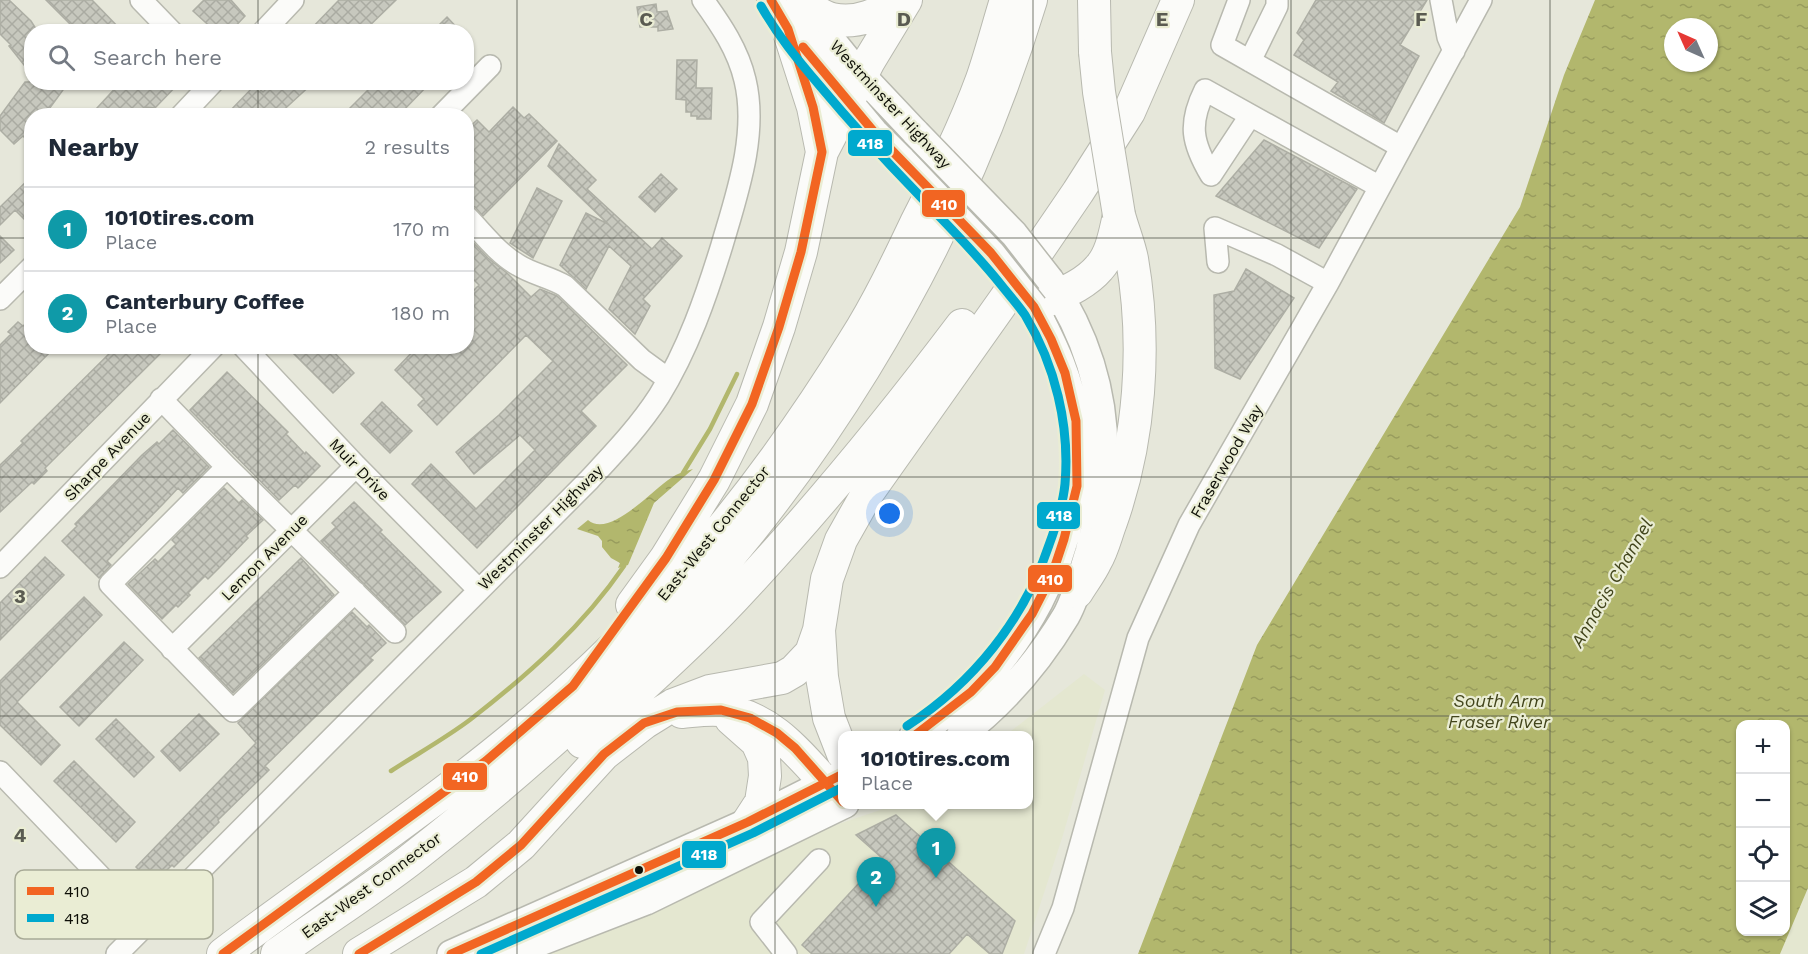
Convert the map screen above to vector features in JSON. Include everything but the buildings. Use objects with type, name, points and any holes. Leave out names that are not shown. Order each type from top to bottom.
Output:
[{"type":"highway","points":[[822,152],[797,11],[832,19],[857,20],[880,13],[900,0]]},
{"type":"highway","points":[[573,686],[666,558],[714,480],[752,404],[779,327],[801,252],[822,152],[869,61],[906,0]]},
{"type":"highway","name":"East-West Connector","points":[[223,954],[486,761],[614,648],[692,565],[754,486],[856,339],[942,171],[981,80],[1006,0]]},
{"type":"highway","name":"East-West Connector","points":[[277,954],[408,861],[559,735],[639,657],[702,590],[770,505],[833,420],[880,344],[925,261],[974,158],[1032,0]]},
{"type":"highway","points":[[1077,592],[1097,560],[1115,509],[1126,469],[1135,420],[1140,365],[1137,301],[1131,258],[1119,215],[1099,92],[1095,52],[1094,0]]},
{"type":"highway","points":[[359,954],[476,882],[521,845],[604,754],[644,723],[673,705],[710,692],[782,678],[794,671],[811,653],[819,630],[827,579],[841,540],[867,494],[1005,299],[1129,112],[1178,0]]},
{"type":"highway","points":[[408,861],[514,798],[572,751],[660,671],[734,598],[869,442],[947,345],[1038,226],[1156,54]]},
{"type":"highway","points":[[1048,294],[1074,287],[1100,268],[1112,246],[1119,215]]},
{"type":"highway","points":[[819,630],[822,677],[829,718],[838,741]]},
{"type":"highway","points":[[644,723],[676,712],[721,710],[750,718],[777,733],[838,790]]},
{"type":"highway","points":[[721,710],[757,742],[764,758],[765,776],[761,802],[748,822]]},
{"type":"main road","name":"Westminster Highway","points":[[771,0],[797,11],[855,89],[874,132],[991,253],[1048,294]]},
{"type":"main road","name":"Westminster Highway","points":[[855,89],[916,133],[1014,234],[1092,365],[1101,405],[1105,447],[1103,491],[1094,535],[1077,592],[1066,616],[1040,655],[1006,694],[964,731]]},
{"type":"main road","name":"Westminster Highway","points":[[920,731],[971,692],[995,667],[1032,614],[1052,575],[1064,539],[1077,486],[1076,421],[1065,372],[1051,339],[1048,294]]},
{"type":"main road","points":[[451,954],[748,822],[838,791]]},
{"type":"main road","points":[[510,954],[646,901],[838,792]]},
{"type":"street","points":[[141,0],[164,24]]},
{"type":"street","points":[[270,24],[293,0]]},
{"type":"street","name":"Westminster Highway","points":[[200,870],[619,448],[644,419],[668,379],[686,346],[706,295],[736,197],[746,149],[750,106],[737,56],[725,32],[703,0]]},
{"type":"street","points":[[1239,0],[1222,45],[1401,147]]},
{"type":"street","points":[[1250,61],[1277,6],[1277,0]]},
{"type":"street","points":[[1441,0],[1448,37],[1454,51]]},
{"type":"street","name":"Fraserwood Way","points":[[1044,954],[1063,908],[1138,638],[1189,525],[1328,283],[1481,0]]},
{"type":"street","points":[[474,82],[490,66]]},
{"type":"street","points":[[189,108],[205,90]]},
{"type":"street","points":[[449,108],[466,90]]},
{"type":"street","points":[[1250,116],[1380,187]]},
{"type":"street","points":[[474,224],[516,264],[551,277],[565,286],[642,360],[668,379]]},
{"type":"street","points":[[1218,262],[1215,228],[1277,255],[1328,283]]},
{"type":"street","points":[[0,299],[24,275]]},
{"type":"street","name":"Sharpe Avenue","points":[[0,567],[206,354]]},
{"type":"street","name":"Muir Drive","points":[[251,354],[356,466],[478,589]]},
{"type":"street","points":[[161,399],[395,632]]},
{"type":"street","name":"Lemon Avenue","points":[[172,648],[356,466]]},
{"type":"street","points":[[227,467],[110,584],[233,711],[355,592]]},
{"type":"street","points":[[0,772],[94,870]]},
{"type":"street","points":[[786,954],[761,922],[819,860]]},
{"type":"street","name":"Westminster Highway","points":[[117,954],[132,939]]},
{"type":"shaded area","points":[[1084,674],[1105,690],[1063,835],[1024,954],[541,954],[827,828],[883,809],[1033,809],[1033,731],[1011,731]]},
{"type":"shaded area","points":[[1808,888],[1808,954],[1780,954],[1788,936],[1790,936],[1790,930]]},
{"type":"water","name":"South Arm Fraser River","points":[[1595,0],[1808,0],[1808,888],[1790,930],[1790,720],[1736,720],[1736,936],[1788,936],[1780,954],[1138,954],[1257,645],[1520,207],[1564,75]]},
{"type":"water","points":[[693,469],[654,503],[628,565],[618,568],[620,563],[611,558],[602,547],[602,541],[598,536],[577,529],[588,520],[597,524],[608,523],[619,518],[671,478]]},
{"type":"waterway","points":[[683,473],[710,429],[737,374]]},
{"type":"waterway","points":[[391,771],[461,726],[534,667],[591,609],[624,566]]},
{"type":"transit line","name":"410","points":[[223,954],[486,761],[573,686],[666,558],[714,480],[752,404],[779,327],[801,252],[822,152],[813,107],[788,29],[771,0]]},
{"type":"transit line","name":"418","points":[[761,6],[788,47],[832,100],[971,250],[1020,308],[1045,354],[1058,396],[1065,440],[1065,484],[1057,523],[1038,573],[1026,599],[993,648],[954,690],[907,726]]},
{"type":"transit line","name":"410","points":[[803,47],[874,132],[991,253],[1034,307],[1065,373],[1076,421],[1077,486],[1064,539],[1052,575],[1032,614],[995,667],[971,692],[920,731]]},
{"type":"transit line","name":"410","points":[[359,954],[476,882],[521,845],[604,754],[644,723],[677,712],[721,710],[750,718],[777,733],[795,748],[838,796]]},
{"type":"transit line","name":"410","points":[[451,954],[748,822],[838,777]]},
{"type":"transit line","name":"418","points":[[481,954],[753,833],[838,790]]},
{"type":"place","name":"1010tires.com","points":[[936,878]]},
{"type":"place","name":"Canterbury Coffee","points":[[876,907]]},
{"type":"water label","name":"Annacis Channel","points":[[1612,583]]}]
